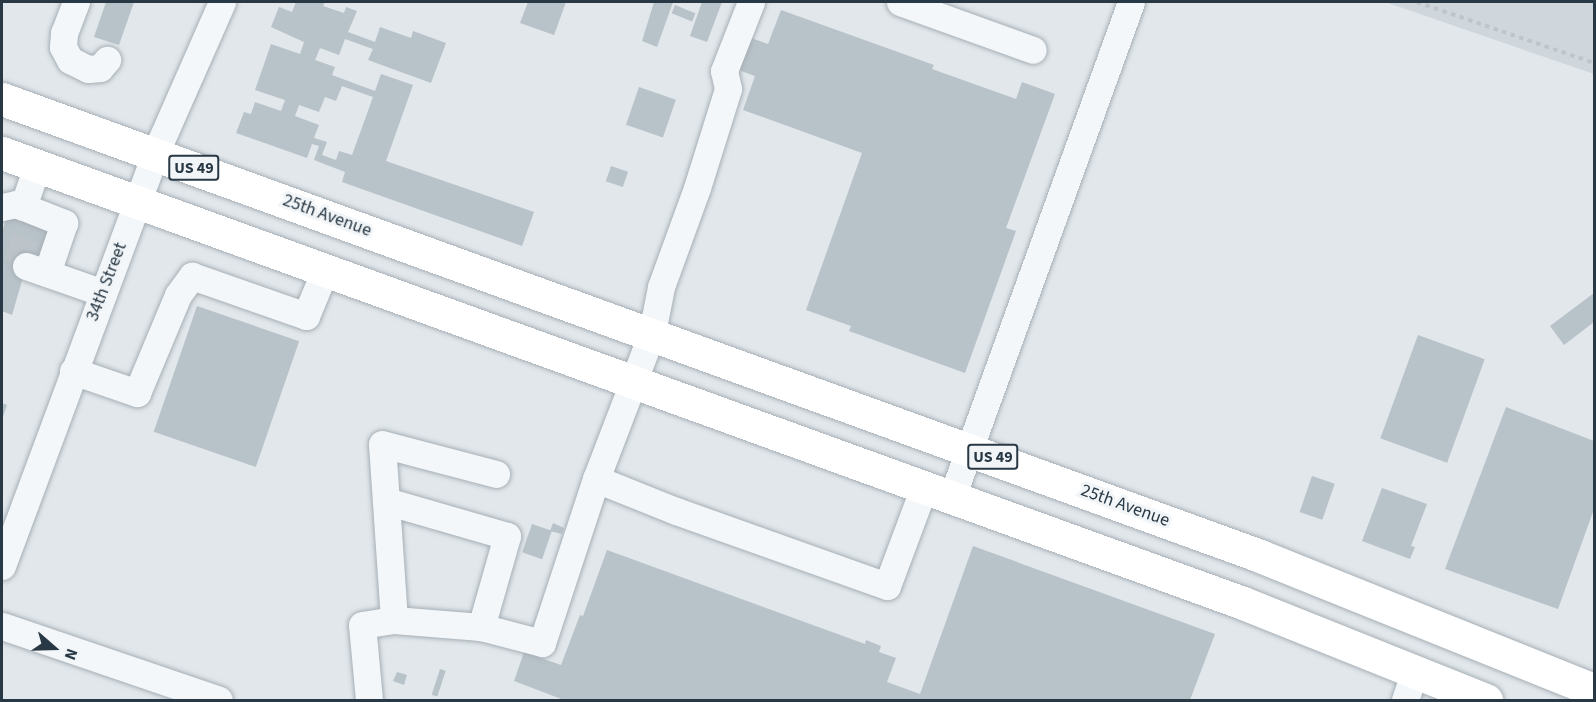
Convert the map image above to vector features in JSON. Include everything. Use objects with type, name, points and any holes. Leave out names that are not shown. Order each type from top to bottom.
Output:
[{"type":"main road","name":"25th Avenue","points":[[2,99],[652,333],[1260,556],[1594,690]]},
{"type":"main road","points":[[2,153],[1243,603],[1410,686],[1486,700]]},
{"type":"main road","points":[[1243,603],[1260,556]]},
{"type":"street","points":[[76,2],[64,33],[63,47],[70,60],[88,69],[100,68],[107,60]]},
{"type":"street","name":"34th Street","points":[[2,566],[155,154],[222,2]]},
{"type":"street","points":[[369,700],[362,626],[394,620],[481,627],[542,643],[596,479],[652,333],[661,286],[697,188],[728,89],[724,71],[751,2]]},
{"type":"street","points":[[900,2],[1033,50]]},
{"type":"street","points":[[596,479],[676,511],[887,586],[938,492],[970,449],[1131,2]]},
{"type":"street","points":[[37,166],[24,210],[64,223],[37,270],[103,293]]},
{"type":"street","points":[[73,371],[137,393],[178,295],[192,276],[306,316],[325,270]]},
{"type":"street","points":[[394,620],[382,444],[496,474]]},
{"type":"street","points":[[386,501],[507,536],[481,627]]},
{"type":"street","points":[[2,626],[219,700]]},
{"type":"path","points":[[1417,2],[1594,63]]},
{"type":"shaded area","points":[[1385,2],[1594,2],[1594,74]]},
{"type":"building","points":[[106,2],[134,2],[119,45],[94,37]]},
{"type":"building","points":[[296,2],[325,2],[323,6],[344,13],[346,7],[357,11],[348,32],[375,42],[380,27],[411,38],[413,31],[446,43],[431,83],[368,60],[373,49],[345,39],[339,55],[320,48],[315,60],[335,67],[332,75],[375,91],[381,74],[413,85],[386,161],[534,212],[522,246],[342,182],[345,172],[314,160],[319,146],[312,144],[307,158],[236,133],[244,112],[251,114],[255,102],[281,111],[285,100],[255,90],[271,44],[300,54],[304,42],[271,27],[279,7],[292,12]],"holes":[[[342,86],[373,97],[352,155],[339,151],[336,160],[322,155],[327,142],[314,138],[319,125],[295,116],[299,105],[319,112],[325,97],[336,101]]]},
{"type":"building","points":[[528,2],[566,2],[554,35],[520,23]]},
{"type":"building","points":[[654,2],[673,2],[657,47],[642,41]]},
{"type":"building","points":[[702,2],[722,2],[707,42],[690,36]]},
{"type":"building","points":[[675,5],[695,13],[692,22],[672,13]]},
{"type":"building","points":[[781,10],[934,65],[932,69],[1016,99],[1022,82],[1055,94],[1006,228],[1016,231],[965,373],[849,331],[851,326],[806,310],[862,153],[743,110],[755,76],[733,68],[745,36],[768,44]]},
{"type":"building","points":[[639,87],[676,100],[663,138],[626,125]]},
{"type":"building","points":[[611,166],[628,172],[623,187],[606,181]]},
{"type":"building","points":[[9,210],[52,223],[40,260],[29,257],[12,315],[2,311],[2,232]]},
{"type":"building","points":[[1594,293],[1594,322],[1564,345],[1550,326]]},
{"type":"building","points":[[197,306],[299,341],[256,467],[154,432]]},
{"type":"building","points":[[1418,335],[1485,359],[1447,463],[1380,438]]},
{"type":"building","points":[[2,403],[7,405],[2,420]]},
{"type":"building","points":[[1506,407],[1594,441],[1594,509],[1558,609],[1445,569]]},
{"type":"building","points":[[1312,476],[1335,484],[1322,520],[1300,512]]},
{"type":"building","points":[[1382,488],[1427,504],[1411,546],[1415,547],[1410,559],[1362,541]]},
{"type":"building","points":[[553,523],[564,528],[562,534],[550,531]]},
{"type":"building","points":[[532,524],[552,531],[542,559],[522,552]]},
{"type":"building","points":[[973,546],[1215,634],[1190,700],[564,700],[514,681],[524,652],[561,665],[580,615],[583,616],[607,550],[865,644],[866,640],[881,646],[879,652],[896,658],[887,682],[920,694]]},
{"type":"building","points":[[440,669],[446,671],[437,697],[432,695]]},
{"type":"building","points":[[397,672],[407,675],[404,685],[393,681]]},
{"type":"tunnel","points":[[17,263],[34,216]]}]
